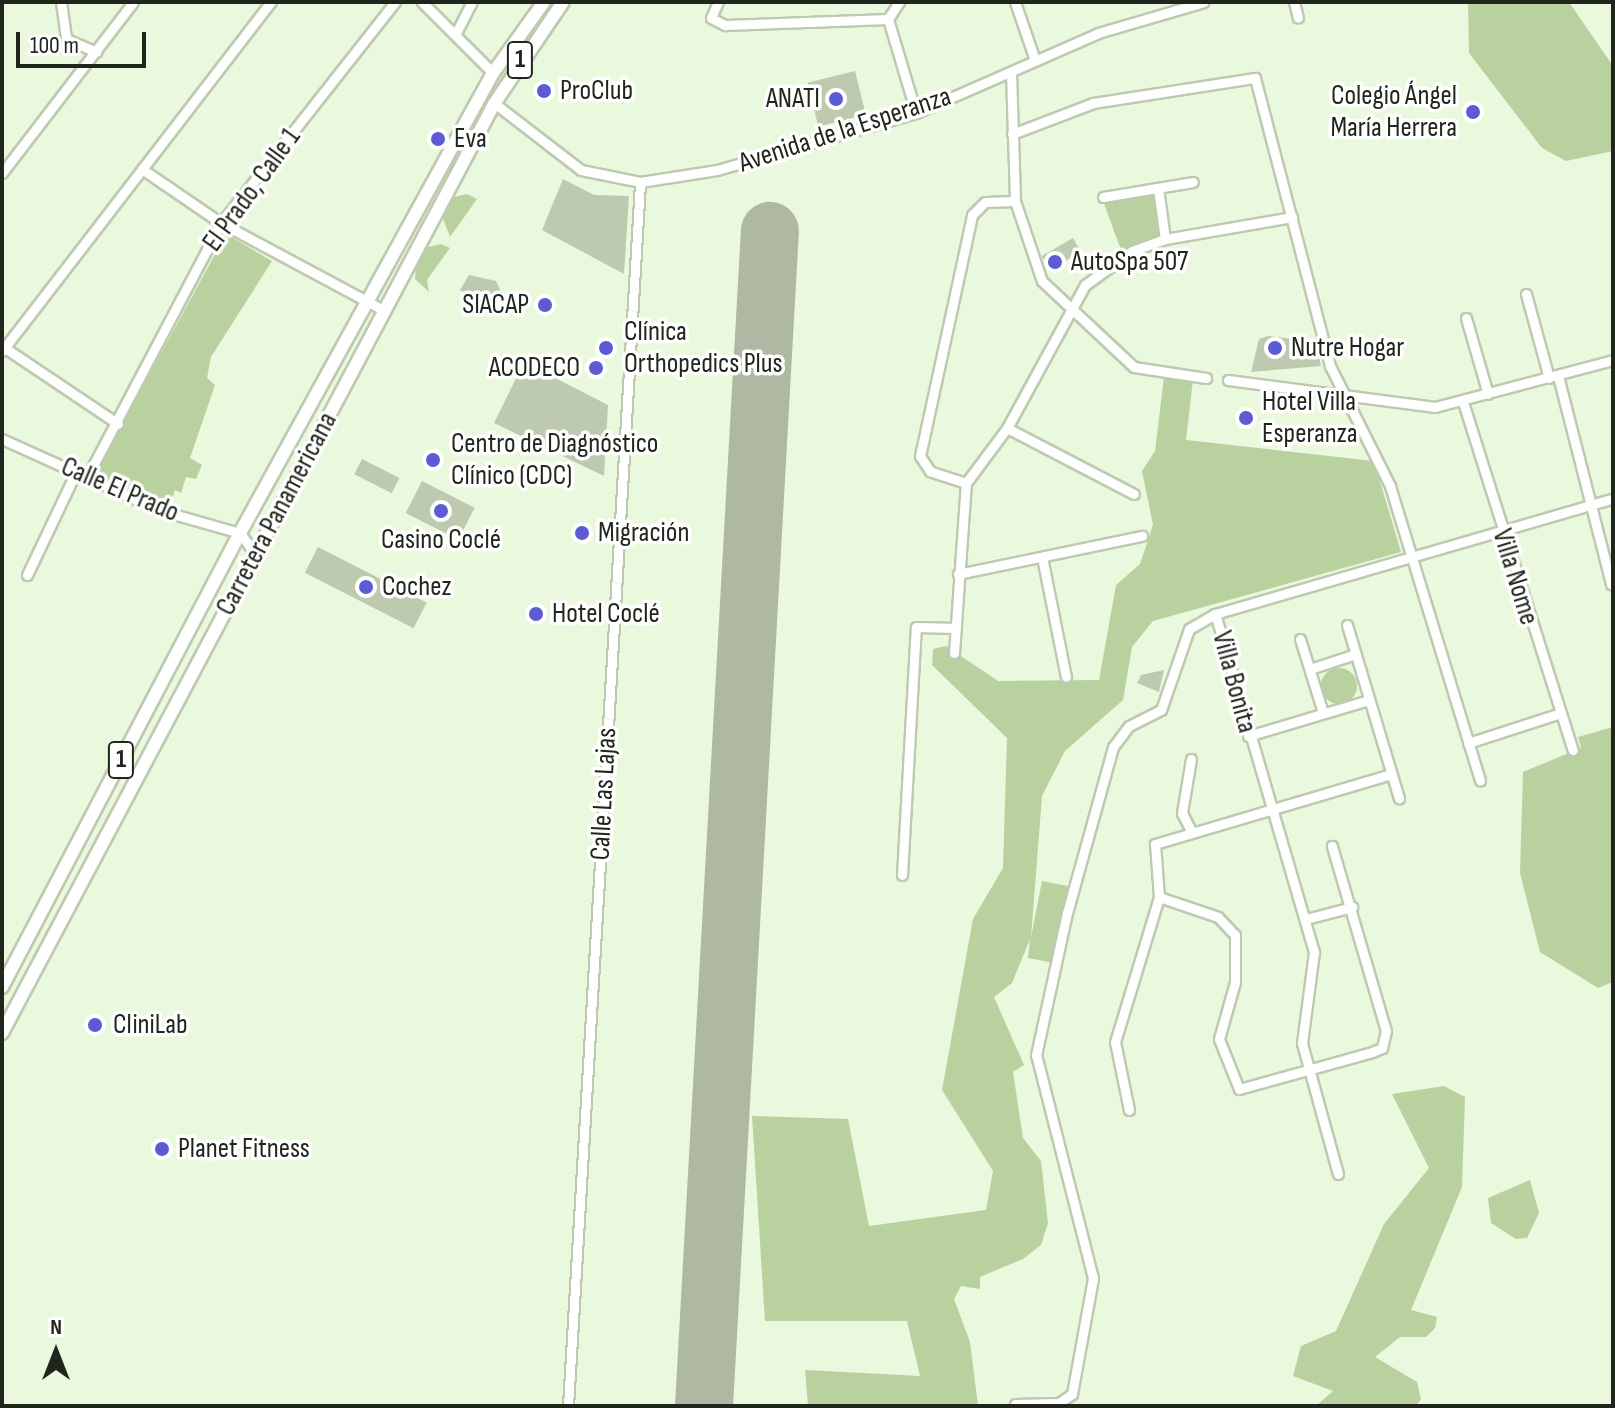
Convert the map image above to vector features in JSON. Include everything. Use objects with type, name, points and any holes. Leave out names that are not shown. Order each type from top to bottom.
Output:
[{"type":"highway","name":"Carretera Panamericana","points":[[2,987],[240,533],[493,73],[544,2]]},
{"type":"highway","name":"Carretera Panamericana","points":[[2,1033],[494,103],[563,2]]},
{"type":"highway","points":[[485,122],[498,80],[493,73]]},
{"type":"highway","name":"1","points":[[385,311],[384,291],[436,178]]},
{"type":"street","points":[[61,2],[66,39],[96,52]]},
{"type":"street","points":[[2,173],[133,2]]},
{"type":"street","points":[[118,424],[3,349],[271,2]]},
{"type":"street","name":"El Prado, Calle 1","points":[[87,477],[118,424],[221,223],[395,2]]},
{"type":"street","points":[[422,2],[476,60],[493,73]]},
{"type":"street","points":[[455,35],[472,2]]},
{"type":"street","points":[[718,2],[711,18],[725,25],[888,19]]},
{"type":"street","points":[[899,2],[888,19],[916,113]]},
{"type":"street","points":[[1015,2],[1035,60]]},
{"type":"street","name":"Avenida de la Esperanza","points":[[494,103],[581,170],[640,182],[717,170],[916,113],[1035,60],[1204,2]]},
{"type":"street","points":[[1294,2],[1298,18]]},
{"type":"street","points":[[476,60],[485,89]]},
{"type":"street","points":[[1011,72],[1015,201],[1030,260],[1068,309],[1134,367],[1206,378]]},
{"type":"street","points":[[1012,134],[1093,103],[1255,78],[1344,399],[1380,461],[1414,557],[1480,781]]},
{"type":"street","points":[[142,169],[221,223],[385,311]]},
{"type":"street","name":"Calle Las Lajas","points":[[568,1406],[640,182]]},
{"type":"street","points":[[1103,197],[1193,182]]},
{"type":"street","points":[[1158,188],[1165,239]]},
{"type":"street","points":[[966,483],[930,471],[920,456],[972,215],[985,202],[1015,201]]},
{"type":"street","points":[[954,653],[966,483],[1007,428],[1068,309],[1104,267],[1165,239],[1292,217]]},
{"type":"street","points":[[1526,294],[1554,377],[1611,584]]},
{"type":"street","points":[[1466,318],[1488,394]]},
{"type":"street","points":[[1228,380],[1410,407],[1463,402],[1613,360]]},
{"type":"street","name":"Villa Nome","points":[[1463,402],[1558,714],[1573,750]]},
{"type":"street","points":[[1007,428],[1134,494]]},
{"type":"street","name":"Calle El Prado","points":[[2,439],[159,510],[240,533]]},
{"type":"street","points":[[27,575],[76,472]]},
{"type":"street","name":"Villa Bonita","points":[[1338,1174],[1309,1069],[1301,1024],[1315,966],[1306,919],[1269,809],[1215,614],[1613,498]]},
{"type":"street","points":[[256,555],[240,533],[271,527]]},
{"type":"street","points":[[958,574],[1142,536]]},
{"type":"street","points":[[1042,557],[1066,677]]},
{"type":"street","points":[[1015,1404],[1059,1403],[1072,1394],[1093,1278],[1036,1055],[1067,913],[1113,747],[1129,726],[1161,710],[1189,629],[1215,614]]},
{"type":"street","points":[[1347,625],[1399,798]]},
{"type":"street","points":[[902,875],[916,627],[956,628]]},
{"type":"street","points":[[1300,639],[1323,713]]},
{"type":"street","points":[[1310,669],[1356,654]]},
{"type":"street","points":[[1248,736],[1369,700]]},
{"type":"street","points":[[1468,743],[1558,714]]},
{"type":"street","points":[[1191,759],[1182,813],[1192,833]]},
{"type":"street","points":[[1129,1110],[1116,1032],[1159,897],[1155,844],[1391,774]]},
{"type":"street","points":[[1159,897],[1218,917],[1235,935],[1235,982],[1219,1025],[1231,1081],[1251,1088],[1372,1052],[1386,1041],[1352,907],[1332,846]]},
{"type":"street","points":[[1306,919],[1352,907]]},
{"type":"green space","points":[[1468,2],[1569,2],[1613,66],[1613,151],[1566,161],[1542,148],[1469,53]]},
{"type":"green space","points":[[1155,193],[1162,236],[1121,250],[1103,201]]},
{"type":"green space","points":[[467,194],[477,199],[450,237],[442,216],[450,198]]},
{"type":"green space","points":[[226,234],[272,261],[211,357],[207,378],[215,385],[190,458],[202,465],[196,479],[186,477],[181,493],[175,490],[168,511],[93,479]]},
{"type":"green space","points":[[441,244],[450,248],[427,280],[429,292],[415,279],[416,266],[424,248]]},
{"type":"green space","points":[[1164,377],[1193,379],[1186,440],[1374,461],[1401,552],[1153,621],[1132,647],[1123,700],[1065,751],[1042,796],[1031,937],[1042,881],[1068,886],[1054,963],[1028,958],[1030,939],[1012,983],[994,997],[1024,1065],[1013,1072],[1023,1138],[1041,1161],[1048,1223],[1041,1245],[1023,1259],[980,1277],[980,1289],[961,1286],[954,1299],[970,1342],[978,1406],[808,1406],[805,1370],[920,1376],[907,1321],[765,1321],[752,1116],[848,1119],[869,1226],[986,1210],[993,1171],[942,1090],[973,919],[1003,868],[1007,738],[932,665],[933,649],[946,646],[998,681],[1099,680],[1116,585],[1140,564],[1153,525],[1142,471],[1155,451]]},
{"type":"green space","points":[[1339,668],[1352,673],[1357,686],[1352,699],[1339,704],[1326,699],[1321,686],[1326,673]]},
{"type":"green space","points":[[1613,727],[1613,982],[1598,988],[1540,952],[1520,873],[1523,772],[1581,748],[1578,737]]},
{"type":"green space","points":[[1444,1086],[1465,1097],[1462,1187],[1411,1310],[1437,1317],[1435,1328],[1426,1337],[1400,1337],[1375,1357],[1417,1382],[1421,1399],[1416,1406],[1316,1406],[1333,1391],[1293,1376],[1301,1346],[1336,1331],[1384,1224],[1429,1168],[1392,1094]]},
{"type":"green space","points":[[1530,1180],[1539,1213],[1527,1238],[1516,1239],[1491,1223],[1488,1198]]},
{"type":"building","name":"ANATI","points":[[855,71],[866,115],[818,127],[807,83]]},
{"type":"building","points":[[563,179],[594,195],[629,196],[624,274],[542,230]]},
{"type":"building","name":"AutoSpa 507","points":[[1073,238],[1081,252],[1050,270],[1042,256]]},
{"type":"building","points":[[469,275],[496,281],[501,292],[492,308],[460,290]]},
{"type":"building","name":"Nutre Hogar","points":[[1268,336],[1293,339],[1292,350],[1318,352],[1321,366],[1251,372],[1259,339]]},
{"type":"building","points":[[524,362],[608,405],[604,476],[494,423]]},
{"type":"building","points":[[362,459],[399,478],[392,493],[354,474]]},
{"type":"building","name":"Casino Coclé","points":[[422,481],[475,508],[458,540],[406,513]]},
{"type":"building","name":"Cochez","points":[[318,547],[427,602],[414,628],[305,573]]},
{"type":"building","points":[[1164,670],[1159,692],[1137,683],[1141,675]]},
{"type":"runway","points":[[704,1406],[770,231]]},
{"type":"place","name":"ProClub","points":[[544,91]]},
{"type":"place","name":"ANATI","points":[[836,99]]},
{"type":"place","name":"Colegio Ángel María Herrera","points":[[1473,112]]},
{"type":"place","name":"Eva","points":[[438,139]]},
{"type":"place","name":"AutoSpa 507","points":[[1055,262]]},
{"type":"place","name":"SIACAP","points":[[545,305]]},
{"type":"place","name":"Clínica Orthopedics Plus","points":[[606,348]]},
{"type":"place","name":"Nutre Hogar","points":[[1275,348]]},
{"type":"place","name":"ACODECO","points":[[596,368]]},
{"type":"place","name":"Hotel Villa Esperanza","points":[[1246,418]]},
{"type":"place","name":"Centro de Diagnóstico Clínico (CDC)","points":[[433,460]]},
{"type":"place","name":"Casino Coclé","points":[[441,511]]},
{"type":"place","name":"Migración","points":[[582,533]]},
{"type":"place","name":"Cochez","points":[[366,587]]},
{"type":"place","name":"Hotel Coclé","points":[[536,614]]},
{"type":"place","name":"CliniLab","points":[[95,1025]]},
{"type":"place","name":"Planet Fitness","points":[[162,1149]]}]
